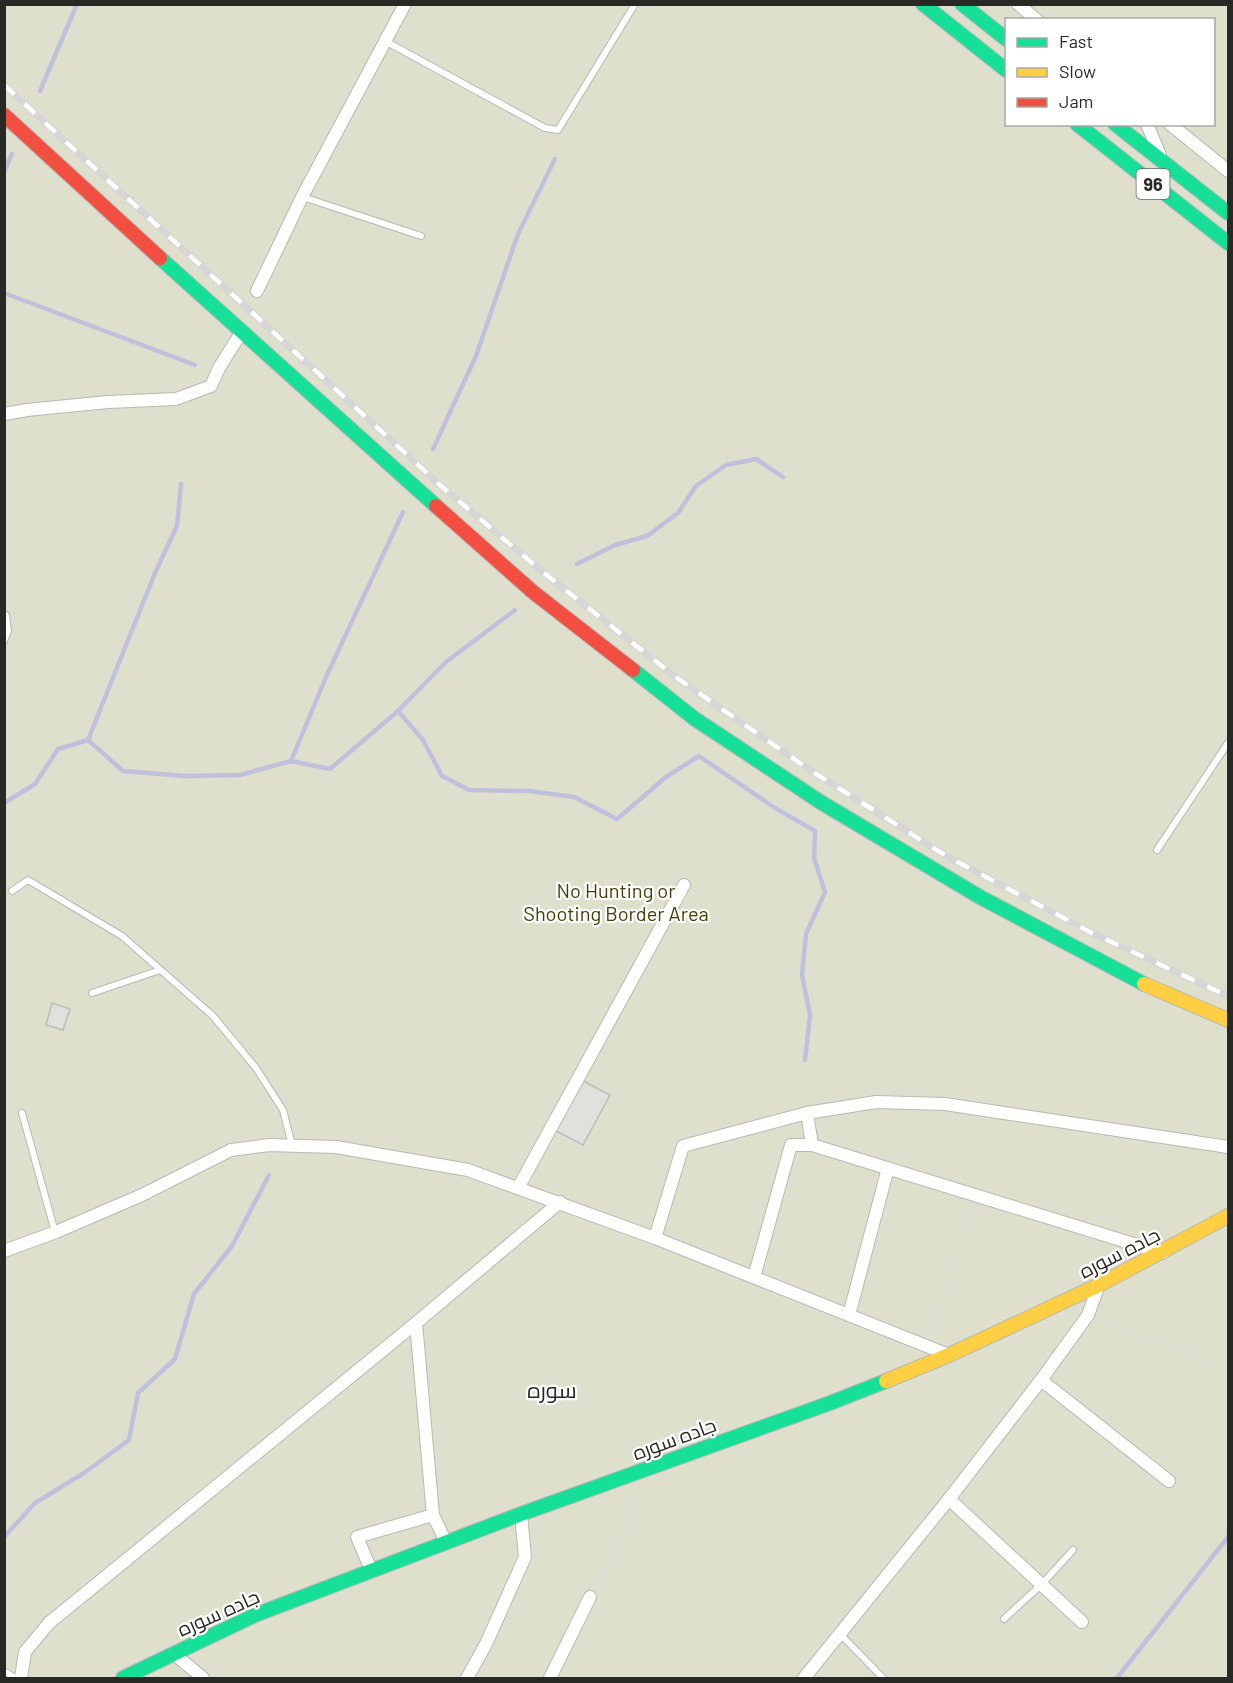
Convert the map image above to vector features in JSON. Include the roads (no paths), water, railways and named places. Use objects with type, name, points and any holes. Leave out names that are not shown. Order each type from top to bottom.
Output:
[{"type":"main road","points":[[923,4],[1005,69]]},
{"type":"main road","points":[[963,4],[1005,38]]},
{"type":"main road","points":[[4,115],[241,333],[532,592],[695,719],[822,803],[980,897],[1144,984],[1228,1020]]},
{"type":"main road","name":"96","points":[[1080,126],[1228,243]]},
{"type":"main road","name":"96","points":[[1117,126],[1228,213]]},
{"type":"main road","name":"جاده سوره","points":[[123,1678],[255,1615],[521,1514],[830,1403],[949,1355],[1099,1285],[1228,1216]]},
{"type":"street","points":[[257,291],[302,197],[405,4]]},
{"type":"street","points":[[1018,4],[1034,18]]},
{"type":"street","points":[[1148,126],[1162,162]]},
{"type":"street","points":[[1172,126],[1228,171]]},
{"type":"street","points":[[4,414],[108,402],[176,399],[211,386],[219,368],[241,333]]},
{"type":"street","points":[[518,1188],[684,885]]},
{"type":"street","points":[[655,1238],[683,1146],[807,1113],[876,1102],[945,1104],[1228,1147]]},
{"type":"street","points":[[807,1113],[812,1145]]},
{"type":"street","points":[[4,1251],[142,1196],[231,1150],[269,1144],[336,1147],[468,1170],[655,1238],[949,1355]]},
{"type":"street","points":[[754,1277],[791,1145],[812,1145],[1162,1253]]},
{"type":"street","points":[[849,1315],[888,1168]]},
{"type":"street","points":[[21,1678],[24,1652],[49,1623],[416,1323],[560,1202]]},
{"type":"street","points":[[804,1678],[950,1499],[1041,1380],[1088,1315],[1099,1285]]},
{"type":"street","points":[[416,1323],[433,1515],[446,1542]]},
{"type":"street","points":[[1041,1380],[1169,1481]]},
{"type":"street","points":[[950,1499],[1082,1622]]},
{"type":"street","points":[[467,1678],[486,1644],[525,1557],[521,1514]]},
{"type":"street","points":[[371,1570],[357,1537],[433,1515]]},
{"type":"street","points":[[550,1678],[590,1597]]},
{"type":"street","points":[[173,1653],[203,1678]]},
{"type":"lane","points":[[385,41],[545,128],[558,130],[635,4]]},
{"type":"lane","points":[[302,197],[421,236]]},
{"type":"lane","points":[[4,641],[8,631],[6,615]]},
{"type":"lane","points":[[1157,850],[1228,743]]},
{"type":"lane","points":[[12,891],[28,880],[122,936],[213,1016],[256,1068],[283,1110],[293,1146]]},
{"type":"lane","points":[[92,993],[160,970]]},
{"type":"lane","points":[[22,1113],[56,1232]]},
{"type":"lane","points":[[1004,1619],[1042,1584],[1073,1550]]},
{"type":"lane","points":[[840,1634],[883,1678]]},
{"type":"lane","points":[[4,1671],[15,1678]]},
{"type":"waterway","points":[[40,91],[77,4]]},
{"type":"waterway","points":[[4,172],[12,154]]},
{"type":"waterway","points":[[433,449],[476,356],[518,234],[555,159]]},
{"type":"waterway","points":[[4,293],[195,365]]},
{"type":"waterway","points":[[577,564],[615,545],[647,536],[678,513],[696,486],[726,465],[756,459],[783,477]]},
{"type":"waterway","points":[[88,740],[155,573],[177,526],[181,484]]},
{"type":"waterway","points":[[291,761],[326,677],[403,512]]},
{"type":"waterway","points":[[4,803],[35,784],[58,749],[88,740],[123,771],[185,776],[240,775],[291,761],[330,769],[398,711],[446,662],[515,610]]},
{"type":"waterway","points":[[398,711],[423,740],[442,776],[469,790],[529,791],[574,797],[617,819],[666,777],[699,756],[775,808],[815,831],[814,858],[825,892],[806,934],[802,975],[810,1015],[805,1060]]},
{"type":"waterway","points":[[4,1537],[35,1503],[84,1473],[129,1440],[138,1393],[175,1359],[194,1294],[232,1246],[269,1175]]},
{"type":"waterway","points":[[1117,1678],[1228,1537]]},
{"type":"railway","points":[[4,85],[441,486],[544,573],[677,678],[813,772],[948,857],[1092,933],[1228,996]]},
{"type":"district","name":"سوره","points":[[552,1389]]},
{"type":"park label","name":"No Hunting or Shooting Border Area","points":[[616,902]]}]
